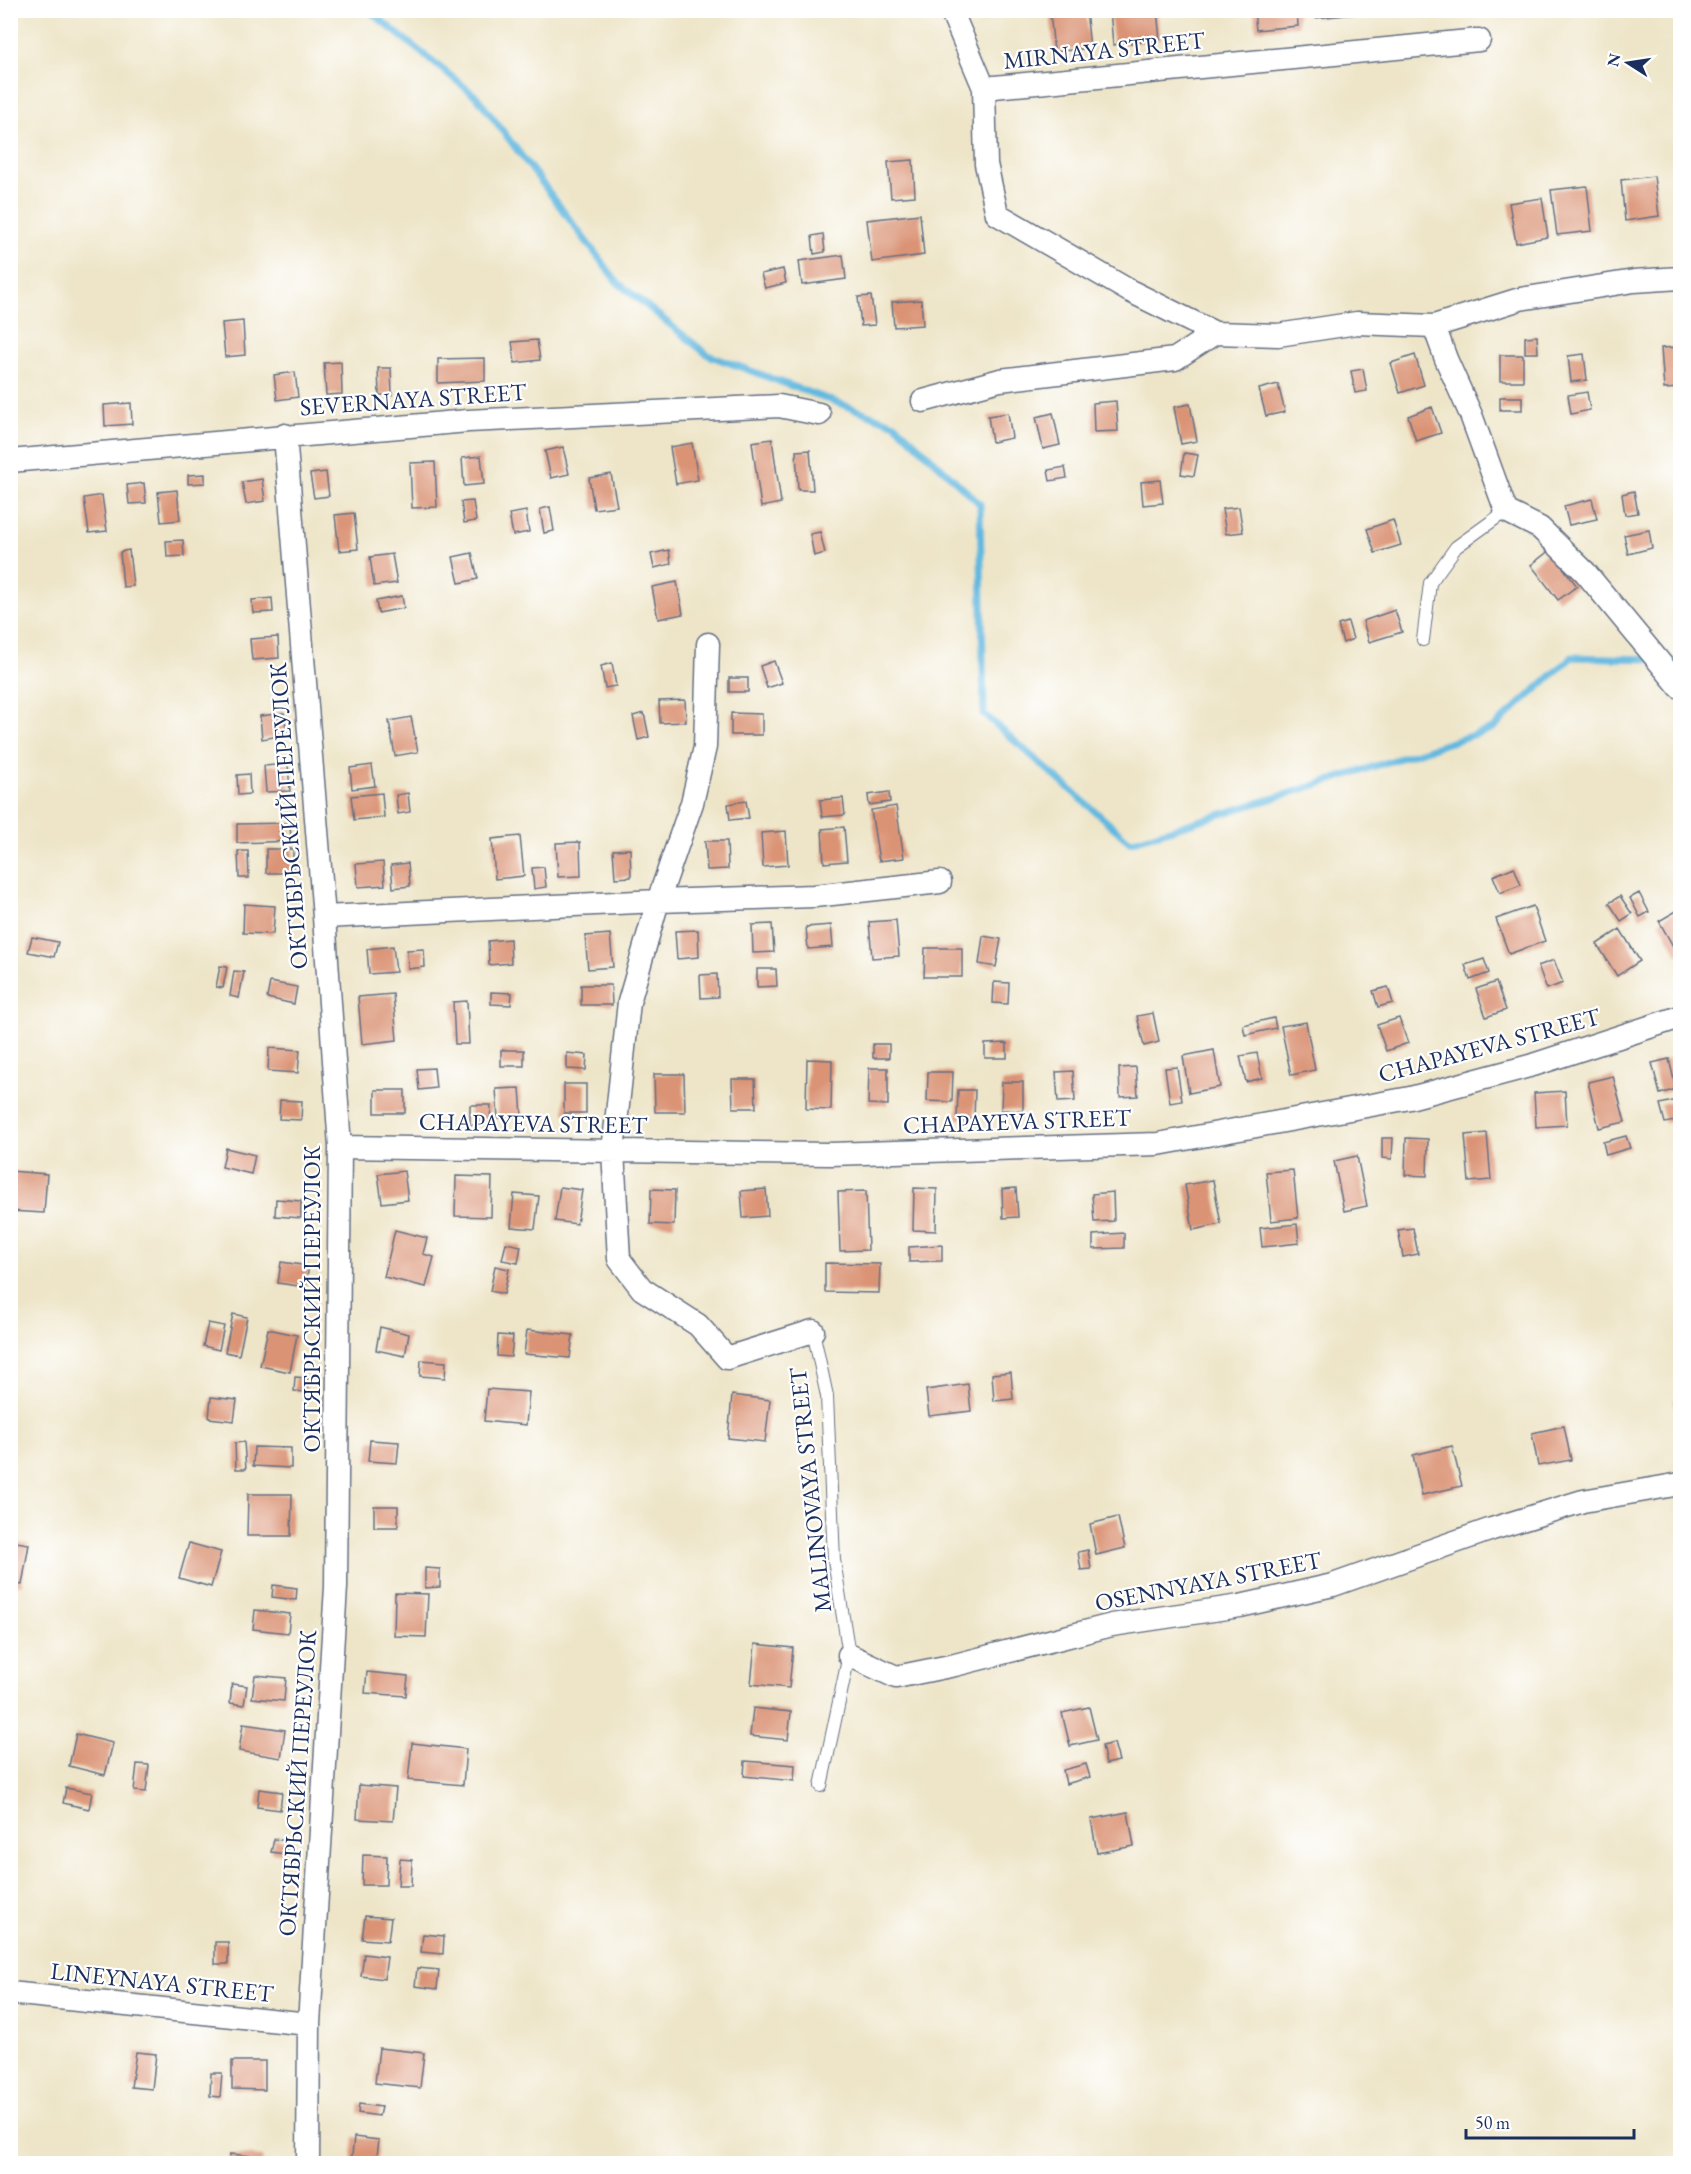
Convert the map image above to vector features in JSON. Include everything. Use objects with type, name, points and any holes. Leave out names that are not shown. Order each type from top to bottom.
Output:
[{"type":"street","points":[[951,10],[984,88],[986,164],[997,214],[1128,290],[1215,333],[1278,335],[1357,322],[1434,326],[1520,299],[1634,281],[1680,278]]},
{"type":"street","name":"MIRNAYA STREET","points":[[984,88],[1479,40]]},
{"type":"street","points":[[1434,326],[1446,360],[1471,415],[1506,511],[1540,528],[1586,572],[1680,687]]},
{"type":"street","points":[[923,401],[1000,380],[1175,358],[1215,333]]},
{"type":"street","name":"SEVERNAYA STREET","points":[[10,461],[285,435],[468,421],[779,406],[819,414]]},
{"type":"street","name":"ОКТЯБРЬСКИЙ ПЕРЕУЛОК","points":[[285,435],[324,917],[340,1148],[336,1587],[309,2024],[308,2163]]},
{"type":"street","points":[[708,644],[705,747],[692,803],[658,901],[629,1002],[613,1151],[619,1259],[642,1289],[698,1325],[727,1358],[813,1331]]},
{"type":"street","points":[[324,917],[814,896],[940,882]]},
{"type":"street","name":"CHAPAYEVA STREET","points":[[340,1148],[830,1154],[1158,1144],[1410,1098],[1533,1065],[1680,1017]]},
{"type":"street","name":"OSENNYAYA STREET","points":[[849,1655],[896,1677],[955,1665],[1112,1625],[1239,1606],[1334,1585],[1492,1529],[1583,1501],[1680,1484]]},
{"type":"street","name":"LINEYNAYA STREET","points":[[10,1993],[309,2024]]},
{"type":"lane","points":[[1423,640],[1430,583],[1456,548],[1506,511]]},
{"type":"lane","name":"MALINOVAYA STREET","points":[[813,1331],[827,1396],[834,1560],[849,1655],[821,1786]]},
{"type":"building","points":[[1086,10],[1090,48],[1054,52],[1050,11]]},
{"type":"building","points":[[1110,10],[1157,10],[1160,40],[1113,45]]},
{"type":"building","points":[[1254,10],[1297,10],[1298,26],[1256,30]]},
{"type":"building","points":[[1314,10],[1357,10],[1357,14],[1315,18]]},
{"type":"building","points":[[1680,137],[1680,158],[1679,158],[1676,138]]},
{"type":"building","points":[[913,160],[915,196],[891,198],[888,162]]},
{"type":"building","points":[[1654,176],[1659,216],[1625,221],[1621,180]]},
{"type":"building","points":[[1587,186],[1592,231],[1557,235],[1551,190]]},
{"type":"building","points":[[1542,198],[1548,237],[1516,243],[1509,203]]},
{"type":"building","points":[[920,214],[924,255],[872,262],[867,220]]},
{"type":"building","points":[[823,234],[825,252],[814,254],[812,236]]},
{"type":"building","points":[[843,255],[846,279],[802,285],[799,261]]},
{"type":"building","points":[[783,269],[786,283],[765,288],[761,274]]},
{"type":"building","points":[[871,296],[875,325],[861,326],[858,297]]},
{"type":"building","points":[[921,300],[923,325],[894,327],[892,302]]},
{"type":"building","points":[[243,321],[245,355],[225,357],[222,323]]},
{"type":"building","points":[[1537,336],[1538,353],[1525,353],[1525,337]]},
{"type":"building","points":[[537,340],[540,360],[515,363],[512,342]]},
{"type":"building","points":[[1680,347],[1680,388],[1664,389],[1661,348]]},
{"type":"building","points":[[1584,354],[1587,380],[1571,382],[1568,356]]},
{"type":"building","points":[[1415,355],[1424,385],[1400,393],[1391,363]]},
{"type":"building","points":[[1500,355],[1523,355],[1523,381],[1500,381]]},
{"type":"building","points":[[485,358],[485,381],[438,383],[438,359]]},
{"type":"building","points":[[341,362],[342,394],[326,395],[324,363]]},
{"type":"building","points":[[378,368],[391,368],[392,395],[379,395]]},
{"type":"building","points":[[1363,369],[1367,391],[1355,393],[1351,371]]},
{"type":"building","points":[[295,372],[298,397],[277,400],[274,375]]},
{"type":"building","points":[[1278,384],[1285,412],[1266,416],[1259,389]]},
{"type":"building","points":[[1587,392],[1590,410],[1571,414],[1568,395]]},
{"type":"building","points":[[1500,397],[1522,397],[1522,410],[1500,410]]},
{"type":"building","points":[[1116,401],[1118,431],[1094,432],[1093,403]]},
{"type":"building","points":[[131,403],[132,424],[105,426],[104,405]]},
{"type":"building","points":[[1190,404],[1197,441],[1181,444],[1174,407]]},
{"type":"building","points":[[1432,407],[1441,433],[1416,441],[1408,416]]},
{"type":"building","points":[[1008,413],[1012,438],[992,442],[988,416]]},
{"type":"building","points":[[1053,413],[1060,445],[1043,449],[1036,417]]},
{"type":"building","points":[[772,439],[781,503],[761,507],[752,442]]},
{"type":"building","points":[[692,443],[698,480],[676,484],[670,447]]},
{"type":"building","points":[[563,447],[569,474],[551,478],[545,451]]},
{"type":"building","points":[[810,450],[813,490],[798,490],[796,451]]},
{"type":"building","points":[[1184,453],[1198,455],[1194,476],[1181,474]]},
{"type":"building","points":[[481,456],[484,484],[464,486],[462,458]]},
{"type":"building","points":[[435,462],[437,507],[412,508],[410,463]]},
{"type":"building","points":[[1065,467],[1067,478],[1050,481],[1048,470]]},
{"type":"building","points":[[326,472],[329,496],[314,498],[310,474]]},
{"type":"building","points":[[205,474],[205,483],[188,484],[188,475]]},
{"type":"building","points":[[611,474],[617,506],[594,509],[589,478]]},
{"type":"building","points":[[262,479],[265,501],[246,504],[242,482]]},
{"type":"building","points":[[1160,480],[1163,503],[1143,505],[1141,482]]},
{"type":"building","points":[[144,483],[146,503],[129,504],[127,485]]},
{"type":"building","points":[[177,490],[180,520],[161,522],[158,492]]},
{"type":"building","points":[[1634,491],[1638,513],[1625,515],[1622,494]]},
{"type":"building","points":[[102,495],[107,531],[89,533],[84,498]]},
{"type":"building","points":[[1592,499],[1597,519],[1569,525],[1564,506]]},
{"type":"building","points":[[473,501],[476,521],[464,523],[461,502]]},
{"type":"building","points":[[550,507],[554,531],[544,533],[540,509]]},
{"type":"building","points":[[1239,507],[1243,532],[1226,534],[1222,509]]},
{"type":"building","points":[[526,511],[529,532],[513,535],[509,514]]},
{"type":"building","points":[[354,513],[358,549],[339,551],[335,515]]},
{"type":"building","points":[[1393,520],[1401,545],[1375,553],[1367,529]]},
{"type":"building","points":[[1649,530],[1652,548],[1628,554],[1624,535]]},
{"type":"building","points":[[820,532],[825,553],[814,556],[810,534]]},
{"type":"building","points":[[183,540],[184,556],[167,557],[166,541]]},
{"type":"building","points":[[129,550],[133,586],[123,587],[120,552]]},
{"type":"building","points":[[669,550],[671,564],[654,568],[651,554]]},
{"type":"building","points":[[1550,550],[1577,586],[1558,600],[1531,565]]},
{"type":"building","points":[[472,553],[478,579],[459,583],[453,557]]},
{"type":"building","points":[[392,554],[397,583],[374,586],[370,557]]},
{"type":"building","points":[[677,582],[683,614],[658,619],[652,587]]},
{"type":"building","points":[[402,596],[404,608],[378,613],[376,601]]},
{"type":"building","points":[[272,598],[273,612],[253,613],[252,600]]},
{"type":"building","points":[[1395,610],[1402,632],[1369,642],[1363,621]]},
{"type":"building","points":[[1348,622],[1353,639],[1343,643],[1338,625]]},
{"type":"building","points":[[278,637],[279,658],[252,660],[250,639]]},
{"type":"building","points":[[774,661],[782,683],[767,688],[760,666]]},
{"type":"building","points":[[612,663],[616,686],[605,688],[601,666]]},
{"type":"building","points":[[729,678],[748,678],[748,692],[729,692]]},
{"type":"building","points":[[685,700],[686,722],[660,723],[659,701]]},
{"type":"building","points":[[284,713],[287,735],[262,739],[260,716]]},
{"type":"building","points":[[644,713],[649,737],[638,740],[633,716]]},
{"type":"building","points":[[731,713],[762,714],[762,735],[731,735]]},
{"type":"building","points":[[411,717],[418,752],[395,756],[389,721]]},
{"type":"building","points":[[288,764],[290,791],[266,792],[264,766]]},
{"type":"building","points":[[372,765],[375,786],[352,789],[350,768]]},
{"type":"building","points":[[249,774],[250,794],[238,795],[237,775]]},
{"type":"building","points":[[889,792],[890,802],[869,805],[868,795]]},
{"type":"building","points":[[382,793],[384,817],[354,820],[351,796]]},
{"type":"building","points":[[408,793],[410,812],[398,814],[396,795]]},
{"type":"building","points":[[843,798],[845,815],[822,817],[820,800]]},
{"type":"building","points":[[746,801],[749,818],[730,820],[728,804]]},
{"type":"building","points":[[896,806],[904,858],[879,861],[871,810]]},
{"type":"building","points":[[290,823],[291,841],[237,843],[237,824]]},
{"type":"building","points":[[844,827],[847,861],[824,863],[822,829]]},
{"type":"building","points":[[786,831],[788,865],[763,867],[761,833]]},
{"type":"building","points":[[520,836],[524,876],[495,879],[492,839]]},
{"type":"building","points":[[705,841],[727,841],[728,869],[707,870]]},
{"type":"building","points":[[580,842],[581,876],[558,877],[556,843]]},
{"type":"building","points":[[266,849],[293,849],[293,873],[266,873]]},
{"type":"building","points":[[630,849],[631,877],[615,878],[613,850]]},
{"type":"building","points":[[238,851],[248,851],[249,878],[239,878]]},
{"type":"building","points":[[383,862],[385,885],[358,887],[356,864]]},
{"type":"building","points":[[408,863],[410,886],[393,888],[391,865]]},
{"type":"building","points":[[544,867],[546,887],[534,889],[532,868]]},
{"type":"building","points":[[1514,867],[1521,885],[1500,893],[1493,876]]},
{"type":"building","points":[[1639,893],[1649,912],[1640,917],[1630,898]]},
{"type":"building","points":[[1620,896],[1632,914],[1621,921],[1609,903]]},
{"type":"building","points":[[244,904],[275,906],[273,934],[243,933]]},
{"type":"building","points":[[1533,906],[1545,941],[1509,954],[1496,919]]},
{"type":"building","points":[[1678,910],[1680,913],[1680,954],[1678,955],[1659,921]]},
{"type":"building","points":[[896,920],[899,956],[872,958],[869,922]]},
{"type":"building","points":[[772,924],[774,952],[753,953],[752,925]]},
{"type":"building","points":[[831,925],[833,947],[808,949],[806,927]]},
{"type":"building","points":[[1620,929],[1640,961],[1617,976],[1597,944]]},
{"type":"building","points":[[698,930],[699,957],[677,959],[675,931]]},
{"type":"building","points":[[610,934],[613,967],[588,969],[585,936]]},
{"type":"building","points":[[983,936],[1001,939],[996,967],[979,964]]},
{"type":"building","points":[[32,937],[58,942],[54,957],[28,952]]},
{"type":"building","points":[[510,939],[511,963],[489,965],[488,941]]},
{"type":"building","points":[[393,946],[396,972],[369,974],[367,949]]},
{"type":"building","points":[[925,948],[962,948],[962,977],[924,977]]},
{"type":"building","points":[[424,949],[425,967],[408,969],[407,950]]},
{"type":"building","points":[[1484,959],[1489,973],[1470,980],[1465,965]]},
{"type":"building","points":[[1554,960],[1563,983],[1547,989],[1538,966]]},
{"type":"building","points":[[220,966],[227,967],[223,988],[216,987]]},
{"type":"building","points":[[757,969],[776,969],[777,986],[757,987]]},
{"type":"building","points":[[234,971],[244,972],[239,998],[230,996]]},
{"type":"building","points":[[717,974],[718,997],[701,998],[700,975]]},
{"type":"building","points":[[270,982],[297,987],[294,1004],[267,998]]},
{"type":"building","points":[[994,982],[1009,983],[1008,1004],[993,1003]]},
{"type":"building","points":[[1496,982],[1506,1010],[1486,1017],[1476,989]]},
{"type":"building","points":[[581,985],[611,985],[612,1005],[581,1005]]},
{"type":"building","points":[[1388,987],[1393,1003],[1378,1007],[1373,991]]},
{"type":"building","points":[[491,992],[512,993],[511,1005],[491,1004]]},
{"type":"building","points":[[393,994],[397,1040],[362,1044],[358,997]]},
{"type":"building","points":[[467,1001],[469,1044],[455,1044],[453,1002]]},
{"type":"building","points":[[1153,1013],[1159,1042],[1144,1046],[1137,1016]]},
{"type":"building","points":[[1274,1018],[1276,1028],[1245,1035],[1243,1025]]},
{"type":"building","points":[[1399,1018],[1408,1043],[1386,1051],[1377,1025]]},
{"type":"building","points":[[1306,1022],[1315,1070],[1291,1075],[1281,1026]]},
{"type":"building","points":[[1007,1043],[1007,1058],[985,1058],[985,1044]]},
{"type":"building","points":[[873,1044],[889,1044],[889,1058],[873,1058]]},
{"type":"building","points":[[269,1048],[300,1050],[298,1073],[268,1071]]},
{"type":"building","points":[[501,1050],[524,1050],[524,1066],[501,1066]]},
{"type":"building","points":[[1214,1050],[1220,1087],[1189,1093],[1183,1056]]},
{"type":"building","points":[[567,1053],[587,1055],[586,1070],[567,1069]]},
{"type":"building","points":[[1257,1053],[1262,1078],[1246,1082],[1240,1056]]},
{"type":"building","points":[[807,1059],[832,1060],[831,1110],[806,1109]]},
{"type":"building","points":[[1669,1059],[1676,1089],[1660,1094],[1652,1063]]},
{"type":"building","points":[[1136,1067],[1138,1096],[1120,1097],[1119,1068]]},
{"type":"building","points":[[1177,1067],[1182,1101],[1170,1103],[1165,1068]]},
{"type":"building","points":[[434,1068],[436,1088],[419,1090],[417,1069]]},
{"type":"building","points":[[869,1068],[888,1068],[888,1105],[868,1104]]},
{"type":"building","points":[[1073,1071],[1075,1101],[1058,1102],[1056,1072]]},
{"type":"building","points":[[928,1072],[953,1072],[952,1102],[927,1101]]},
{"type":"building","points":[[654,1074],[684,1074],[685,1112],[655,1112]]},
{"type":"building","points":[[1613,1076],[1625,1122],[1599,1128],[1588,1082]]},
{"type":"building","points":[[732,1079],[755,1079],[756,1108],[733,1108]]},
{"type":"building","points":[[1002,1082],[1023,1082],[1023,1111],[1001,1110]]},
{"type":"building","points":[[564,1084],[586,1084],[586,1113],[564,1113]]},
{"type":"building","points":[[520,1088],[522,1116],[498,1118],[496,1089]]},
{"type":"building","points":[[375,1090],[405,1090],[405,1113],[375,1113]]},
{"type":"building","points":[[958,1090],[975,1090],[974,1119],[957,1119]]},
{"type":"building","points":[[1565,1091],[1567,1125],[1536,1127],[1534,1093]]},
{"type":"building","points":[[280,1100],[302,1101],[301,1120],[279,1119]]},
{"type":"building","points":[[1677,1100],[1680,1120],[1665,1123],[1660,1104]]},
{"type":"building","points":[[470,1105],[491,1105],[490,1125],[470,1125]]},
{"type":"building","points":[[1487,1133],[1491,1180],[1469,1182],[1465,1135]]},
{"type":"building","points":[[1626,1136],[1630,1148],[1606,1155],[1603,1142]]},
{"type":"building","points":[[1382,1138],[1393,1138],[1392,1159],[1382,1158]]},
{"type":"building","points":[[1406,1138],[1428,1139],[1427,1176],[1405,1175]]},
{"type":"building","points":[[226,1148],[255,1155],[251,1174],[222,1167]]},
{"type":"building","points":[[1357,1156],[1367,1206],[1344,1211],[1334,1161]]},
{"type":"building","points":[[1293,1170],[1298,1218],[1271,1221],[1266,1172]]},
{"type":"building","points":[[10,1171],[47,1174],[44,1213],[10,1211]]},
{"type":"building","points":[[404,1171],[408,1200],[382,1203],[378,1174]]},
{"type":"building","points":[[456,1176],[492,1177],[491,1217],[455,1216]]},
{"type":"building","points":[[1213,1180],[1221,1224],[1193,1230],[1185,1185]]},
{"type":"building","points":[[560,1187],[582,1190],[577,1224],[555,1221]]},
{"type":"building","points":[[914,1188],[937,1189],[936,1231],[913,1230]]},
{"type":"building","points":[[1016,1188],[1018,1217],[1003,1218],[1002,1189]]},
{"type":"building","points":[[651,1189],[675,1190],[674,1225],[650,1224]]},
{"type":"building","points":[[766,1189],[768,1216],[743,1218],[741,1191]]},
{"type":"building","points":[[866,1191],[868,1250],[840,1251],[838,1192]]},
{"type":"building","points":[[1113,1192],[1114,1221],[1094,1222],[1092,1194]]},
{"type":"building","points":[[514,1194],[539,1196],[535,1229],[511,1227]]},
{"type":"building","points":[[276,1199],[301,1201],[301,1218],[275,1216]]},
{"type":"building","points":[[1297,1224],[1299,1243],[1262,1247],[1260,1228]]},
{"type":"building","points":[[1413,1228],[1418,1254],[1403,1257],[1398,1230]]},
{"type":"building","points":[[395,1230],[427,1238],[423,1254],[434,1257],[426,1287],[384,1277]]},
{"type":"building","points":[[1124,1233],[1124,1248],[1093,1249],[1093,1235]]},
{"type":"building","points":[[506,1243],[521,1246],[518,1263],[502,1260]]},
{"type":"building","points":[[942,1245],[942,1261],[909,1262],[909,1247]]},
{"type":"building","points":[[281,1262],[309,1266],[305,1287],[278,1283]]},
{"type":"building","points":[[825,1263],[880,1264],[879,1293],[825,1292]]},
{"type":"building","points":[[495,1266],[509,1269],[504,1294],[490,1291]]},
{"type":"building","points":[[233,1314],[247,1317],[239,1355],[225,1352]]},
{"type":"building","points":[[208,1323],[224,1326],[219,1350],[203,1346]]},
{"type":"building","points":[[380,1327],[409,1334],[405,1356],[376,1350]]},
{"type":"building","points":[[268,1329],[297,1335],[290,1372],[260,1366]]},
{"type":"building","points":[[527,1330],[573,1335],[570,1358],[524,1354]]},
{"type":"building","points":[[498,1335],[513,1336],[511,1357],[497,1356]]},
{"type":"building","points":[[421,1360],[446,1362],[445,1378],[420,1376]]},
{"type":"building","points":[[1011,1372],[1013,1399],[994,1401],[992,1374]]},
{"type":"building","points":[[295,1377],[307,1378],[306,1392],[294,1391]]},
{"type":"building","points":[[968,1384],[971,1411],[929,1416],[926,1390]]},
{"type":"building","points":[[487,1389],[529,1392],[526,1425],[484,1421]]},
{"type":"building","points":[[732,1395],[770,1400],[765,1442],[728,1438]]},
{"type":"building","points":[[211,1397],[237,1400],[234,1421],[209,1418]]},
{"type":"building","points":[[1680,1399],[1680,1427],[1679,1427],[1674,1400]]},
{"type":"building","points":[[1564,1426],[1571,1460],[1538,1466],[1532,1433]]},
{"type":"building","points":[[370,1440],[399,1442],[397,1463],[368,1461]]},
{"type":"building","points":[[244,1442],[246,1469],[236,1469],[235,1443]]},
{"type":"building","points":[[1452,1446],[1462,1486],[1422,1495],[1413,1455]]},
{"type":"building","points":[[254,1447],[291,1448],[291,1468],[253,1466]]},
{"type":"building","points":[[248,1494],[292,1494],[291,1536],[247,1536]]},
{"type":"building","points":[[374,1506],[398,1506],[398,1527],[374,1527]]},
{"type":"building","points":[[1118,1517],[1125,1548],[1096,1555],[1090,1524]]},
{"type":"building","points":[[10,1541],[29,1544],[22,1585],[10,1583]]},
{"type":"building","points":[[189,1543],[221,1552],[211,1587],[179,1578]]},
{"type":"building","points":[[1088,1550],[1091,1569],[1081,1570],[1078,1552]]},
{"type":"building","points":[[425,1568],[440,1569],[440,1587],[425,1588]]},
{"type":"building","points":[[273,1585],[297,1588],[296,1600],[272,1597]]},
{"type":"building","points":[[395,1593],[428,1594],[426,1637],[394,1636]]},
{"type":"building","points":[[255,1610],[290,1614],[288,1633],[253,1629]]},
{"type":"building","points":[[755,1644],[793,1648],[789,1688],[751,1684]]},
{"type":"building","points":[[367,1672],[408,1676],[406,1696],[365,1693]]},
{"type":"building","points":[[255,1675],[286,1678],[284,1701],[252,1698]]},
{"type":"building","points":[[232,1684],[247,1686],[244,1705],[230,1703]]},
{"type":"building","points":[[1089,1707],[1097,1740],[1070,1746],[1062,1713]]},
{"type":"building","points":[[753,1708],[791,1712],[788,1740],[750,1736]]},
{"type":"building","points":[[243,1724],[285,1730],[281,1758],[239,1751]]},
{"type":"building","points":[[76,1734],[113,1743],[105,1775],[69,1766]]},
{"type":"building","points":[[412,1743],[466,1749],[463,1785],[408,1780]]},
{"type":"building","points":[[1114,1743],[1119,1761],[1106,1764],[1102,1746]]},
{"type":"building","points":[[745,1761],[795,1765],[794,1781],[744,1776]]},
{"type":"building","points":[[137,1764],[149,1765],[146,1792],[134,1791]]},
{"type":"building","points":[[1086,1764],[1090,1777],[1066,1784],[1063,1770]]},
{"type":"building","points":[[359,1785],[396,1788],[393,1821],[357,1819]]},
{"type":"building","points":[[66,1788],[92,1793],[89,1809],[63,1803]]},
{"type":"building","points":[[259,1789],[282,1792],[280,1810],[257,1807]]},
{"type":"building","points":[[1128,1812],[1134,1846],[1097,1853],[1091,1819]]},
{"type":"building","points":[[274,1839],[287,1841],[285,1854],[271,1852]]},
{"type":"building","points":[[363,1855],[387,1856],[386,1885],[362,1885]]},
{"type":"building","points":[[400,1859],[412,1860],[411,1886],[398,1886]]},
{"type":"building","points":[[365,1916],[391,1918],[388,1941],[362,1939]]},
{"type":"building","points":[[423,1934],[444,1936],[443,1954],[421,1952]]},
{"type":"building","points":[[215,1942],[228,1942],[228,1964],[215,1964]]},
{"type":"building","points":[[364,1954],[387,1957],[384,1979],[361,1976]]},
{"type":"building","points":[[417,1968],[439,1970],[437,1989],[415,1986]]},
{"type":"building","points":[[379,2048],[424,2053],[420,2088],[375,2083]]},
{"type":"building","points":[[136,2052],[156,2054],[152,2089],[131,2087]]},
{"type":"building","points":[[232,2061],[265,2061],[265,2090],[232,2089]]},
{"type":"building","points":[[211,2073],[222,2073],[220,2097],[210,2096]]},
{"type":"building","points":[[359,2104],[381,2107],[379,2116],[358,2113]]},
{"type":"building","points":[[354,2137],[379,2140],[376,2164],[351,2164]]},
{"type":"building","points":[[230,2154],[263,2157],[262,2164],[229,2164]]},
{"type":"waterway","points":[[368,10],[477,97],[617,282],[708,355],[895,424],[980,504],[984,714],[1130,842],[1492,729],[1572,657],[1651,659]]},
{"type":"waterway","points":[[1665,660],[1680,663]]}]
